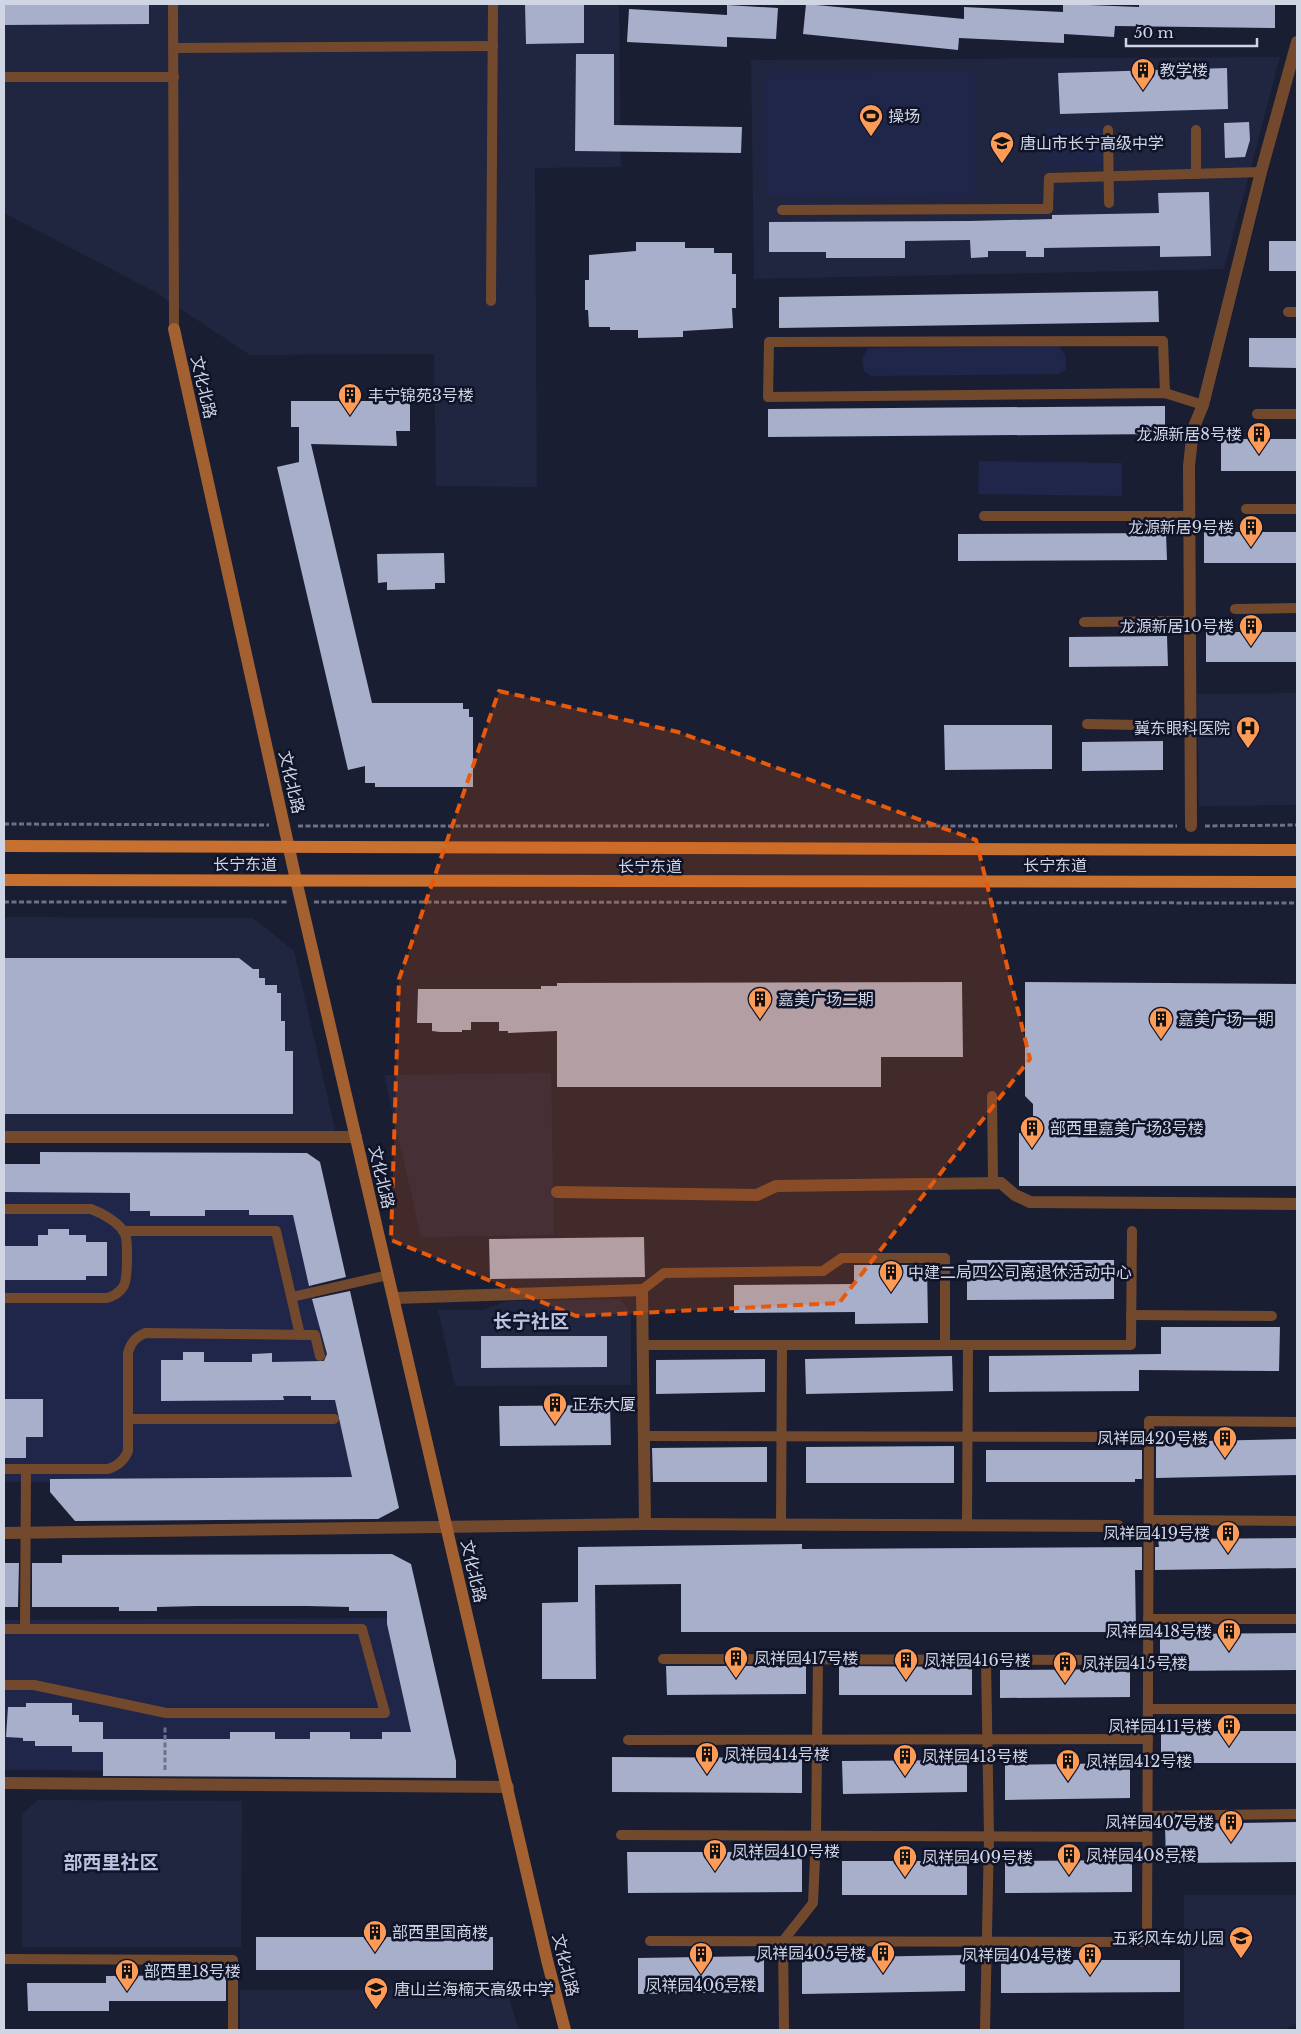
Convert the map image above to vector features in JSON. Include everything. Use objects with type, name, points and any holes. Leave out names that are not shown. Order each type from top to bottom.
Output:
[{"type":"main road","name":"长宁东道","points":[[4,846],[1297,850]]},
{"type":"main road","name":"长宁东道","points":[[4,880],[1297,882]]},
{"type":"street","points":[[1191,826],[1189,466],[1194,429],[1203,405],[1261,172],[1297,42]]},
{"type":"street","name":"文化北路","points":[[174,329],[301,902],[565,2030]]},
{"type":"street","points":[[4,1137],[356,1137]]},
{"type":"street","points":[[557,1192],[757,1195],[776,1186],[1001,1183],[1015,1195],[1030,1202],[1297,1204]]},
{"type":"street","points":[[394,1298],[642,1290],[646,1524]]},
{"type":"street","points":[[4,1533],[447,1529],[646,1524],[1118,1526]]},
{"type":"street","points":[[4,1783],[508,1788]]},
{"type":"lane","points":[[173,4],[174,329]]},
{"type":"lane","points":[[491,301],[493,4]]},
{"type":"lane","points":[[174,48],[493,46]]},
{"type":"lane","points":[[4,77],[174,77]]},
{"type":"lane","points":[[1108,130],[1108,203]]},
{"type":"lane","points":[[1196,130],[1196,174]]},
{"type":"lane","points":[[782,210],[1048,209],[1049,178],[1261,172]]},
{"type":"lane","points":[[1165,393],[1163,341],[769,342],[768,397],[1165,393],[1203,405]]},
{"type":"lane","points":[[1257,414],[1297,414]]},
{"type":"lane","points":[[1246,509],[1297,509]]},
{"type":"lane","points":[[984,516],[1189,516]]},
{"type":"lane","points":[[1235,609],[1297,608]]},
{"type":"lane","points":[[1084,622],[1190,622]]},
{"type":"lane","points":[[1087,724],[1190,726]]},
{"type":"lane","points":[[992,1096],[993,1183]]},
{"type":"lane","points":[[4,1209],[91,1209],[100,1213],[123,1231],[126,1236],[126,1280],[117,1294],[107,1298],[4,1298]]},
{"type":"lane","points":[[123,1231],[276,1231],[300,1334]]},
{"type":"lane","points":[[643,1345],[1130,1345],[1132,1231]]},
{"type":"lane","points":[[642,1290],[664,1273],[822,1272],[842,1258],[945,1258],[945,1345]]},
{"type":"lane","points":[[292,1297],[388,1275]]},
{"type":"lane","points":[[1131,1315],[1272,1316]]},
{"type":"lane","points":[[4,1469],[108,1469],[117,1466],[125,1458],[128,1451],[128,1353],[130,1344],[136,1337],[145,1333],[315,1334],[320,1356]]},
{"type":"lane","points":[[781,1525],[782,1345]]},
{"type":"lane","points":[[967,1525],[968,1345]]},
{"type":"lane","points":[[128,1419],[334,1419]]},
{"type":"lane","points":[[650,1941],[1147,1942],[1149,1422],[1297,1422]]},
{"type":"lane","points":[[644,1436],[1124,1437]]},
{"type":"lane","points":[[25,1629],[26,1469]]},
{"type":"lane","points":[[1148,1520],[1297,1521]]},
{"type":"lane","points":[[1148,1618],[1297,1619]]},
{"type":"lane","points":[[4,1629],[362,1629],[385,1713],[166,1713],[34,1684],[4,1685]]},
{"type":"lane","points":[[664,1659],[1148,1660]]},
{"type":"lane","points":[[784,2030],[783,1941],[813,1903],[816,1836],[818,1660]]},
{"type":"lane","points":[[986,1661],[989,1836],[986,2030]]},
{"type":"lane","points":[[1148,1709],[1297,1709]]},
{"type":"lane","points":[[628,1740],[1148,1739]]},
{"type":"lane","points":[[1147,1816],[1297,1814]]},
{"type":"lane","points":[[621,1834],[1147,1837]]},
{"type":"lane","points":[[4,1959],[233,1960],[233,2030]]},
{"type":"path","points":[[4,824],[285,826],[1297,825]]},
{"type":"path","points":[[4,902],[1297,903]]},
{"type":"path","points":[[165,1784],[166,1713]]},
{"type":"highlighted area","points":[[499,691],[678,732],[976,840],[1030,1059],[839,1303],[576,1316],[391,1240],[399,979]]},
{"type":"shaded area","points":[[4,4],[619,4],[621,167],[535,168],[537,487],[436,486],[434,354],[250,355],[155,292],[4,213]]},
{"type":"shaded area","name":"唐山市长宁高级中学","points":[[1280,57],[1224,269],[754,279],[751,60]]},
{"type":"shaded area","name":"操场","points":[[975,71],[976,198],[767,196],[764,78],[774,73]]},
{"type":"shaded area","points":[[1102,127],[1102,166],[1044,167],[1044,128]]},
{"type":"shaded area","points":[[1059,346],[1066,356],[1066,369],[1059,374],[871,376],[864,371],[862,358],[868,348]]},
{"type":"shaded area","points":[[979,461],[1122,463],[1122,496],[978,494]]},
{"type":"shaded area","name":"冀东眼科医院","points":[[1297,693],[1297,805],[1199,806],[1197,694]]},
{"type":"shaded area","points":[[4,917],[253,918],[294,951],[337,1138],[4,1138]]},
{"type":"shaded area","points":[[551,1073],[554,1235],[421,1237],[384,1075]]},
{"type":"shaded area","points":[[4,1166],[282,1167],[362,1483],[4,1482]]},
{"type":"shaded area","points":[[620,1299],[631,1313],[631,1385],[455,1386],[438,1310],[483,1310],[507,1301]]},
{"type":"shaded area","points":[[391,1618],[423,1773],[4,1770],[4,1620]]},
{"type":"shaded area","points":[[38,1800],[242,1801],[241,1947],[22,1947],[22,1814]]},
{"type":"shaded area","name":"五彩风车幼儿园","points":[[1184,1895],[1297,1895],[1297,2023],[1285,2030],[1184,2030]]},
{"type":"shaded area","name":"唐山兰海楠天高级中学","points":[[506,1989],[519,2030],[240,2030],[240,1990]]},
{"type":"building","points":[[4,4],[149,4],[149,24],[4,25]]},
{"type":"building","points":[[525,4],[584,4],[584,43],[526,44]]},
{"type":"building","points":[[806,4],[964,19],[964,7],[1063,12],[1063,4],[1139,7],[1139,4],[1275,4],[1275,28],[1115,26],[1114,37],[1064,34],[1064,43],[959,38],[958,50],[803,34]]},
{"type":"building","points":[[727,5],[778,8],[776,39],[727,37],[727,47],[627,42],[629,9],[727,15]]},
{"type":"building","points":[[576,54],[614,54],[614,125],[742,127],[741,153],[575,151]]},
{"type":"building","name":"教学楼","points":[[1227,68],[1228,109],[1060,114],[1058,73]]},
{"type":"building","points":[[1249,122],[1250,140],[1245,157],[1225,158],[1224,123]]},
{"type":"building","points":[[1209,192],[1211,256],[1160,257],[1160,246],[1044,248],[1044,257],[1026,257],[1026,251],[988,251],[988,257],[971,258],[970,240],[905,241],[905,258],[826,258],[826,252],[769,252],[769,222],[970,221],[1052,219],[1052,215],[1159,213],[1158,193]]},
{"type":"building","points":[[1269,241],[1297,241],[1297,271],[1269,271]]},
{"type":"building","points":[[636,242],[685,242],[685,248],[714,248],[714,253],[732,253],[732,274],[736,274],[736,308],[732,308],[733,328],[683,331],[683,337],[638,338],[638,330],[610,330],[610,327],[589,327],[588,310],[585,310],[585,280],[589,280],[589,255],[636,251]]},
{"type":"building","points":[[1158,291],[1159,322],[779,328],[779,297]]},
{"type":"building","points":[[1249,338],[1297,338],[1297,368],[1249,367]]},
{"type":"building","points":[[291,401],[410,401],[410,431],[396,431],[397,446],[311,444],[372,703],[463,703],[463,709],[469,709],[469,717],[473,717],[473,787],[375,787],[375,783],[365,783],[365,766],[348,770],[277,467],[299,462],[299,427],[291,427]]},
{"type":"building","points":[[1165,406],[1165,434],[768,437],[768,409]]},
{"type":"building","name":"龙源新居8号楼","points":[[1221,439],[1297,439],[1297,471],[1221,471]]},
{"type":"building","name":"龙源新居9号楼","points":[[1204,532],[1297,532],[1297,563],[1204,563]]},
{"type":"building","points":[[1166,533],[1167,560],[958,561],[958,534]]},
{"type":"building","points":[[444,553],[445,583],[435,583],[435,589],[387,590],[387,582],[378,583],[377,554]]},
{"type":"building","name":"龙源新居10号楼","points":[[1206,632],[1297,632],[1297,662],[1206,662]]},
{"type":"building","points":[[1167,636],[1168,666],[1069,667],[1069,637]]},
{"type":"building","points":[[944,725],[1052,725],[1052,769],[945,770]]},
{"type":"building","points":[[1163,741],[1163,770],[1082,771],[1082,742]]},
{"type":"building","points":[[4,958],[239,958],[253,969],[259,969],[259,978],[265,978],[265,985],[277,985],[277,993],[281,993],[281,1021],[285,1021],[285,1051],[293,1051],[293,1114],[4,1114]]},
{"type":"building","name":"嘉美广场二期","points":[[962,982],[963,1057],[881,1057],[881,1087],[557,1087],[557,1031],[508,1033],[508,1031],[499,1031],[499,1022],[471,1022],[471,1030],[440,1032],[432,1031],[432,1023],[417,1023],[418,989],[541,989],[541,986],[557,986],[557,983]]},
{"type":"building","name":"嘉美广场一期","points":[[1025,982],[1297,984],[1297,1186],[1019,1186],[1019,1133],[1033,1133],[1033,1104],[1025,1096]]},
{"type":"building","points":[[40,1152],[307,1153],[320,1162],[346,1277],[309,1286],[293,1215],[249,1215],[249,1210],[205,1210],[205,1216],[150,1216],[150,1211],[130,1211],[130,1193],[4,1192],[4,1164],[40,1164]]},
{"type":"building","points":[[48,1229],[69,1229],[69,1235],[86,1235],[86,1242],[107,1242],[107,1276],[86,1276],[86,1280],[4,1280],[4,1246],[38,1246],[38,1235],[48,1235]]},
{"type":"building","points":[[644,1237],[645,1277],[490,1279],[489,1239]]},
{"type":"building","points":[[967,1260],[1114,1260],[1114,1299],[967,1300]]},
{"type":"building","points":[[854,1265],[927,1265],[928,1323],[855,1324],[855,1312],[734,1313],[734,1285],[854,1284]]},
{"type":"building","points":[[350,1291],[399,1508],[378,1519],[75,1521],[50,1492],[50,1479],[352,1477],[335,1400],[311,1400],[311,1396],[283,1396],[284,1400],[161,1401],[161,1360],[183,1360],[183,1352],[204,1352],[204,1362],[252,1362],[252,1354],[272,1353],[272,1362],[324,1361],[327,1354],[312,1299]]},
{"type":"building","points":[[1161,1327],[1280,1327],[1279,1371],[1139,1370],[1139,1391],[989,1392],[989,1356],[1161,1354]]},
{"type":"building","points":[[481,1336],[607,1336],[607,1367],[481,1368]]},
{"type":"building","points":[[952,1356],[953,1391],[806,1394],[805,1359]]},
{"type":"building","points":[[765,1359],[765,1392],[656,1394],[656,1360]]},
{"type":"building","points":[[4,1399],[43,1399],[43,1437],[26,1437],[26,1458],[4,1458]]},
{"type":"building","name":"正东大厦","points":[[610,1405],[611,1445],[500,1446],[499,1406]]},
{"type":"building","name":"凤祥园420号楼","points":[[1297,1439],[1297,1475],[1156,1478],[1156,1442]]},
{"type":"building","points":[[954,1446],[954,1483],[806,1483],[806,1447]]},
{"type":"building","points":[[767,1447],[767,1482],[653,1482],[652,1448]]},
{"type":"building","points":[[986,1450],[1142,1450],[1142,1479],[1135,1479],[1135,1482],[986,1482]]},
{"type":"building","name":"凤祥园419号楼","points":[[1297,1538],[1297,1568],[1155,1570],[1155,1547],[1159,1547],[1158,1539]]},
{"type":"building","points":[[802,1544],[802,1549],[1142,1547],[1142,1570],[1135,1570],[1136,1632],[681,1632],[681,1584],[595,1585],[596,1679],[542,1679],[542,1603],[578,1602],[578,1547]]},
{"type":"building","points":[[392,1554],[411,1564],[456,1761],[456,1778],[103,1776],[103,1752],[72,1752],[72,1746],[35,1746],[35,1741],[23,1741],[23,1738],[6,1737],[8,1707],[26,1707],[26,1703],[72,1703],[72,1715],[79,1715],[79,1722],[103,1722],[103,1739],[230,1739],[230,1732],[275,1732],[275,1739],[310,1739],[310,1732],[350,1732],[350,1739],[382,1739],[382,1732],[411,1732],[387,1624],[387,1611],[349,1611],[349,1607],[308,1606],[157,1607],[157,1611],[119,1611],[119,1607],[32,1607],[32,1563],[62,1563],[62,1555]]},
{"type":"building","points":[[4,1563],[19,1563],[18,1607],[4,1607]]},
{"type":"building","name":"凤祥园418号楼","points":[[1297,1633],[1297,1670],[1160,1671],[1160,1634]]},
{"type":"building","name":"凤祥园417号楼","points":[[666,1666],[806,1666],[806,1694],[667,1695]]},
{"type":"building","name":"凤祥园416号楼","points":[[839,1666],[972,1667],[972,1695],[839,1695]]},
{"type":"building","name":"凤祥园415号楼","points":[[1130,1669],[1130,1697],[1000,1698],[1000,1670]]},
{"type":"building","name":"凤祥园411号楼","points":[[1161,1731],[1297,1731],[1297,1763],[1161,1763]]},
{"type":"building","name":"凤祥园414号楼","points":[[612,1757],[802,1758],[802,1793],[612,1792]]},
{"type":"building","name":"凤祥园413号楼","points":[[967,1760],[967,1792],[843,1794],[842,1761]]},
{"type":"building","name":"凤祥园412号楼","points":[[1130,1763],[1130,1798],[1005,1800],[1005,1765]]},
{"type":"building","name":"凤祥园407号楼","points":[[1297,1822],[1297,1862],[1166,1863],[1165,1824]]},
{"type":"building","name":"凤祥园410号楼","points":[[627,1852],[802,1852],[802,1892],[628,1893]]},
{"type":"building","name":"凤祥园408号楼","points":[[1132,1860],[1132,1892],[1005,1893],[1005,1861]]},
{"type":"building","name":"凤祥园409号楼","points":[[842,1861],[967,1861],[967,1895],[842,1895]]},
{"type":"building","name":"部西里国商楼","points":[[256,1937],[493,1937],[493,1970],[256,1970]]},
{"type":"building","name":"凤祥园405号楼","points":[[965,1955],[965,1991],[802,1994],[802,1958]]},
{"type":"building","name":"凤祥园406号楼","points":[[764,1956],[764,1992],[638,1994],[638,1958]]},
{"type":"building","name":"凤祥园404号楼","points":[[1001,1960],[1180,1960],[1180,1992],[1001,1993]]},
{"type":"building","name":"部西里18号楼","points":[[226,1975],[226,2001],[109,2001],[109,2011],[28,2011],[27,1983],[106,1983],[106,1976]]},
{"type":"place","name":"教学楼","points":[[1143,91]]},
{"type":"place","name":"操场","points":[[871,137]]},
{"type":"place","name":"唐山市长宁高级中学","points":[[1002,164]]},
{"type":"place","name":"丰宁锦苑3号楼","points":[[350,416]]},
{"type":"place","name":"龙源新居8号楼","points":[[1259,455]]},
{"type":"place","name":"龙源新居9号楼","points":[[1251,548]]},
{"type":"place","name":"龙源新居10号楼","points":[[1251,647]]},
{"type":"place","name":"冀东眼科医院","points":[[1248,749]]},
{"type":"place","name":"嘉美广场二期","points":[[760,1020]]},
{"type":"place","name":"嘉美广场一期","points":[[1161,1040]]},
{"type":"place","name":"部西里嘉美广场3号楼","points":[[1032,1149]]},
{"type":"place","name":"中建二局四公司离退休活动中心","points":[[891,1293]]},
{"type":"place","name":"正东大厦","points":[[555,1425]]},
{"type":"place","name":"凤祥园420号楼","points":[[1225,1459]]},
{"type":"place","name":"凤祥园419号楼","points":[[1228,1554]]},
{"type":"place","name":"凤祥园418号楼","points":[[1229,1652]]},
{"type":"place","name":"凤祥园417号楼","points":[[736,1679]]},
{"type":"place","name":"凤祥园416号楼","points":[[906,1681]]},
{"type":"place","name":"凤祥园415号楼","points":[[1065,1684]]},
{"type":"place","name":"凤祥园411号楼","points":[[1229,1747]]},
{"type":"place","name":"凤祥园414号楼","points":[[707,1775]]},
{"type":"place","name":"凤祥园413号楼","points":[[905,1777]]},
{"type":"place","name":"凤祥园412号楼","points":[[1068,1782]]},
{"type":"place","name":"凤祥园407号楼","points":[[1231,1843]]},
{"type":"place","name":"凤祥园410号楼","points":[[715,1872]]},
{"type":"place","name":"凤祥园408号楼","points":[[1069,1876]]},
{"type":"place","name":"凤祥园409号楼","points":[[905,1878]]},
{"type":"place","name":"部西里国商楼","points":[[375,1953]]},
{"type":"place","name":"五彩风车幼儿园","points":[[1241,1959]]},
{"type":"place","name":"凤祥园405号楼","points":[[883,1974]]},
{"type":"place","name":"凤祥园406号楼","points":[[701,1975]]},
{"type":"place","name":"凤祥园404号楼","points":[[1090,1976]]},
{"type":"place","name":"部西里18号楼","points":[[127,1992]]},
{"type":"place","name":"唐山兰海楠天高级中学","points":[[376,2010]]},
{"type":"district","name":"长宁社区","points":[[531,1321]]},
{"type":"district","name":"部西里社区","points":[[111,1862]]}]
